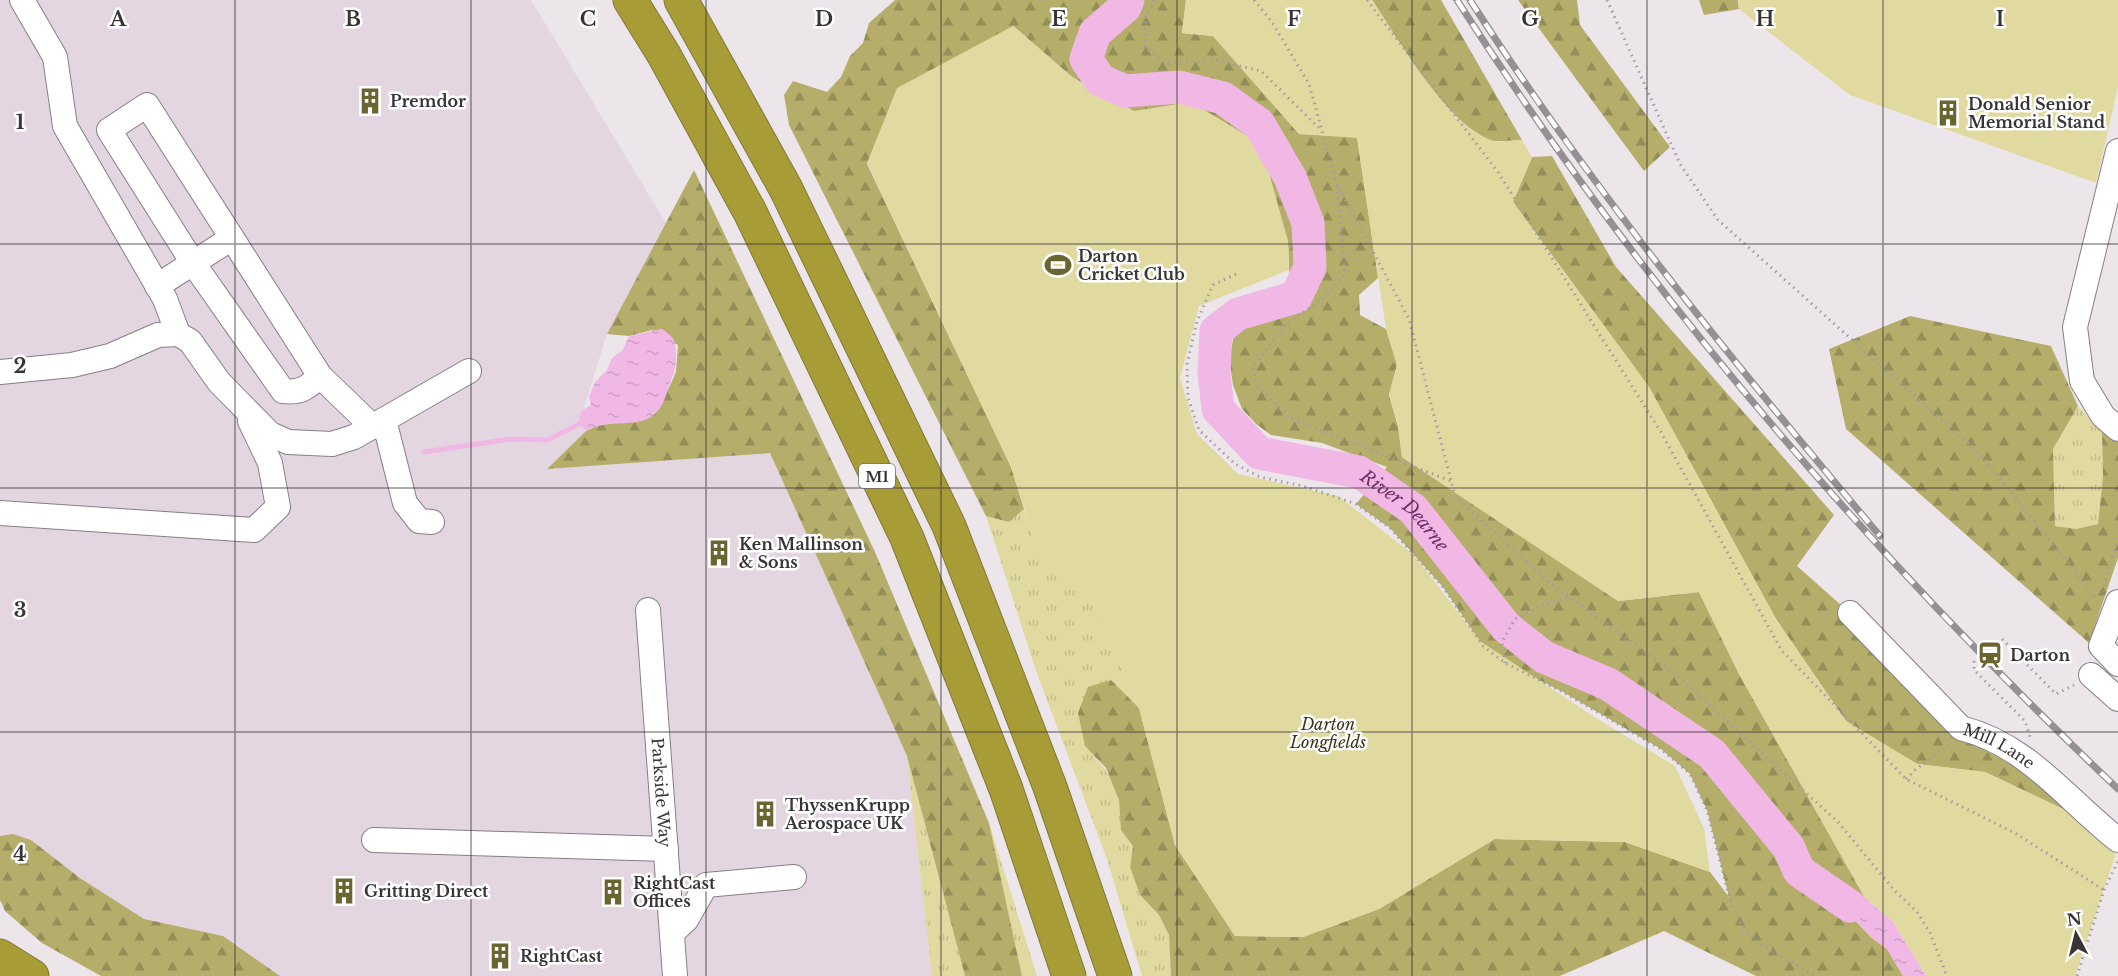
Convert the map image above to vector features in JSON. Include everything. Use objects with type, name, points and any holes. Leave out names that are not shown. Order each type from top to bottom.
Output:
[{"type":"highway","name":"M1","points":[[630,0],[664,55],[750,212],[907,538],[1006,789],[1069,976]]},
{"type":"highway","name":"M1","points":[[681,0],[786,189],[949,526],[1050,787],[1115,976]]},
{"type":"highway","points":[[0,956],[32,976]]},
{"type":"street","points":[[22,0],[56,57],[65,126],[158,286],[172,313],[178,334]]},
{"type":"street","points":[[320,376],[306,390],[283,391],[193,263],[109,130],[147,105],[320,376],[379,423],[405,503],[419,521],[432,522]]},
{"type":"street","points":[[2118,151],[2075,327],[2082,381],[2103,416],[2118,429]]},
{"type":"street","points":[[158,286],[232,238]]},
{"type":"street","points":[[0,372],[72,365],[110,356],[158,335],[178,334],[190,341],[219,382],[270,434],[288,442],[332,444],[354,437],[469,371]]},
{"type":"street","points":[[0,513],[254,530],[278,507],[270,463],[247,413]]},
{"type":"street","points":[[2108,602],[2101,646],[2118,664]]},
{"type":"street","name":"Parkside Way","points":[[648,610],[675,976]]},
{"type":"street","name":"Mill Lane","points":[[1860,617],[1961,728],[2003,743],[2031,762],[2118,840]]},
{"type":"street","points":[[2091,675],[2118,699]]},
{"type":"street","points":[[374,840],[666,849]]},
{"type":"street","points":[[673,932],[686,920],[706,885],[794,877]]},
{"type":"path","points":[[1154,0],[1145,17],[1145,48],[1168,63],[1215,60],[1261,71],[1322,130]]},
{"type":"path","points":[[1254,0],[1272,22],[1309,84],[1336,184],[1345,274],[1323,299],[1287,323],[1253,367],[1258,386],[1292,419],[1451,481]]},
{"type":"path","points":[[1366,0],[1498,172],[1662,434],[1782,651],[1906,779],[2015,833],[2104,890]]},
{"type":"path","points":[[1606,0],[1680,164],[1718,220],[1877,365],[1980,454],[2108,602]]},
{"type":"path","points":[[1336,184],[1409,319],[1455,496],[1551,584],[1672,671],[1838,822],[1894,890],[1917,912],[1930,933],[1947,976]]},
{"type":"path","points":[[1236,274],[1214,285],[1195,332],[1187,364],[1188,398],[1199,430],[1235,464],[1260,477],[1303,486],[1356,504],[1390,528],[1443,587],[1483,646],[1505,663],[1563,692],[1661,749],[1690,774],[1707,810],[1730,900],[1743,927],[1759,943],[1815,976]]},
{"type":"path","points":[[1505,663],[1502,642],[1515,619],[1543,605],[1571,598]]},
{"type":"path","points":[[2002,639],[2056,694],[2091,675]]},
{"type":"path","points":[[1974,661],[1974,670],[2025,721],[2033,745],[2031,762]]},
{"type":"path","points":[[1906,779],[1970,730]]},
{"type":"path","points":[[2077,976],[2104,890],[2118,861]]},
{"type":"shaded area","points":[[0,0],[531,0],[666,223],[607,334],[579,424],[586,431],[547,469],[770,452],[907,756],[932,976],[280,976],[223,936],[144,919],[80,878],[31,840],[13,834],[0,836]]},
{"type":"green space","points":[[895,0],[1186,0],[1182,33],[1213,36],[1299,134],[1357,137],[1378,278],[1359,295],[1360,315],[1386,329],[1397,365],[1389,395],[1398,426],[1402,457],[1618,601],[1699,592],[1739,674],[1865,898],[1816,872],[1812,885],[1836,901],[1872,938],[1887,949],[1903,976],[1756,976],[1664,931],[1560,976],[1171,976],[1169,935],[1159,915],[1140,895],[1130,867],[1133,846],[1121,830],[1119,800],[1106,768],[1085,746],[1078,713],[1088,687],[1111,680],[1139,708],[1175,845],[1235,936],[1303,937],[1379,909],[1494,839],[1625,842],[1710,872],[1729,897],[1707,810],[1690,774],[1661,749],[1563,692],[1505,663],[1483,646],[1443,587],[1390,528],[1356,504],[1387,467],[1322,443],[1271,435],[1256,424],[1242,409],[1233,385],[1229,357],[1235,332],[1257,321],[1291,313],[1288,241],[1191,102],[1134,112],[1072,77],[1013,26],[867,164],[1011,467],[1024,509],[1009,522],[986,516],[789,125],[784,95],[793,81],[827,92],[841,77],[850,56],[863,43],[869,23]]},
{"type":"green space","points":[[1186,0],[1372,0],[1424,78],[1456,116],[1490,140],[1522,140],[1532,157],[1513,202],[1649,387],[1776,619],[1846,721],[1917,764],[1985,772],[2065,810],[2117,850],[2075,976],[1926,976],[1893,922],[1865,898],[1739,674],[1699,592],[1618,601],[1402,457],[1398,426],[1389,395],[1397,365],[1386,329],[1357,138],[1299,134],[1213,36],[1182,33]]},
{"type":"green space","points":[[1372,0],[1441,0],[1522,140],[1490,140],[1456,116],[1424,78]]},
{"type":"green space","points":[[1518,0],[1577,0],[1580,25],[1670,147],[1644,171]]},
{"type":"green space","points":[[1699,0],[1738,0],[1739,9],[1704,15]]},
{"type":"green space","points":[[1738,0],[2118,0],[2118,87],[2096,183],[1850,95],[1739,9]]},
{"type":"green space","name":"Darton Longfields","points":[[1013,26],[1072,77],[1134,111],[1191,102],[1261,144],[1288,241],[1289,270],[1199,306],[1180,378],[1197,434],[1238,474],[1338,496],[1415,556],[1480,641],[1596,718],[1675,766],[1704,828],[1710,872],[1625,842],[1495,839],[1379,909],[1303,937],[1235,936],[1175,845],[1139,708],[1086,589],[1033,536],[1011,467],[867,163],[897,88]]},
{"type":"green space","points":[[1552,156],[1616,267],[1834,515],[1797,566],[1850,613],[1961,728],[2014,756],[2065,810],[1985,772],[1917,764],[1846,721],[1776,619],[1649,387],[1513,202],[1532,157]]},
{"type":"green space","points":[[694,170],[875,552],[989,823],[1022,976],[965,976],[907,756],[770,453],[547,469],[586,431],[601,424],[614,423],[668,390],[676,372],[678,345],[652,330],[629,336],[607,334]]},
{"type":"green space","points":[[1910,316],[2051,346],[2078,406],[2053,449],[2055,526],[2076,529],[2098,524],[2103,476],[2102,431],[2118,439],[2118,558],[2089,643],[1846,429],[1829,349]]},
{"type":"green space","points":[[2078,406],[2102,431],[2103,476],[2098,524],[2076,529],[2055,526],[2053,449]]},
{"type":"green space","points":[[1024,509],[1033,536],[1086,589],[1139,708],[1111,680],[1085,746],[1107,772],[1118,794],[1123,829],[1133,846],[1130,867],[1140,895],[1159,915],[1169,935],[1171,976],[1142,976],[1107,859],[1036,671],[986,516],[1009,522]]},
{"type":"green space","points":[[907,756],[965,976],[932,976]]},
{"type":"green space","points":[[989,823],[1037,976],[1022,976]]},
{"type":"green space","points":[[13,834],[31,840],[80,878],[144,919],[223,936],[280,976],[101,976],[42,943],[5,911],[0,900],[0,836]]},
{"type":"water","points":[[662,329],[675,342],[676,360],[673,376],[661,406],[653,415],[644,420],[599,426],[586,431],[579,424],[581,411],[591,405],[589,397],[595,382],[607,370],[612,358],[622,351],[629,336]]},
{"type":"water","points":[[1816,872],[1865,898],[1893,922],[1926,976],[1903,976],[1887,949],[1872,938],[1836,901],[1812,885]]},
{"type":"waterway","name":"River Dearne","points":[[1128,0],[1125,7],[1095,33],[1086,59],[1100,80],[1125,91],[1179,87],[1223,98],[1259,124],[1290,177],[1308,223],[1310,267],[1296,297],[1238,314],[1216,331],[1214,372],[1218,409],[1259,453],[1359,472],[1413,509],[1506,627],[1544,657],[1608,684],[1712,754],[1789,848],[1799,871],[1850,906]]},
{"type":"waterway","points":[[424,452],[511,439],[547,440],[579,424]]},
{"type":"railway","points":[[1457,0],[1528,107],[1603,212],[1682,315],[1763,414],[1935,607],[2118,789]]},
{"type":"railway","points":[[1470,0],[1565,140],[1666,274],[1880,536]]},
{"type":"place","name":"Premdor","points":[[370,101]]},
{"type":"place","name":"Donald Senior Memorial Stand","points":[[1948,113]]},
{"type":"place","name":"Darton Cricket Club","points":[[1058,265]]},
{"type":"place","name":"Ken Mallinson & Sons","points":[[719,553]]},
{"type":"place","name":"Darton","points":[[1990,655]]},
{"type":"place","name":"ThyssenKrupp Aerospace UK","points":[[765,814]]},
{"type":"place","name":"Gritting Direct","points":[[344,891]]},
{"type":"place","name":"RightCast Offices","points":[[613,892]]},
{"type":"place","name":"RightCast","points":[[500,956]]}]
